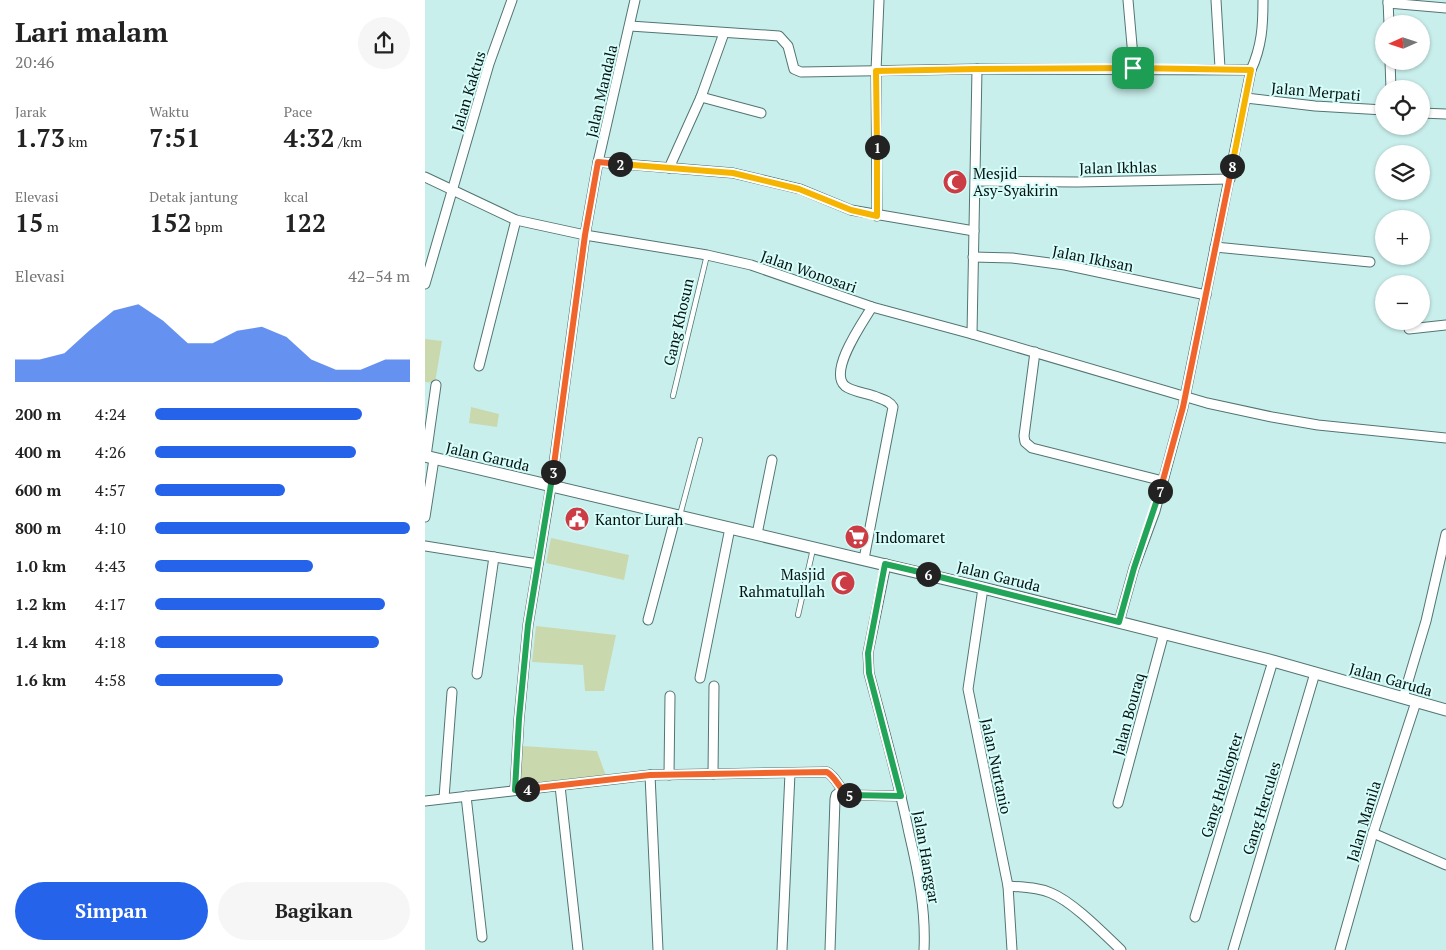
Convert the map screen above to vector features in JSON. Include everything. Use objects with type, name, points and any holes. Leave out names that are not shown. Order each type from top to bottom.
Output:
[{"type":"street","name":"Jalan Kaktus","points":[[425,284],[489,64],[512,0]]},
{"type":"street","name":"Jalan Mandala","points":[[515,790],[528,625],[551,486],[585,235],[598,162],[635,0]]},
{"type":"street","points":[[877,216],[876,71],[879,0]]},
{"type":"street","points":[[1128,0],[1133,68]]},
{"type":"street","points":[[1216,0],[1220,68]]},
{"type":"street","points":[[1119,622],[1176,435],[1251,70],[1262,36],[1263,0]]},
{"type":"street","points":[[1389,15],[1388,2],[1446,8]]},
{"type":"street","points":[[630,26],[779,36],[788,46],[792,65],[796,71],[1133,68],[1251,70]]},
{"type":"street","points":[[669,168],[701,97],[725,33]]},
{"type":"street","points":[[972,334],[977,69]]},
{"type":"street","points":[[701,97],[761,113]]},
{"type":"street","name":"Jalan Merpati","points":[[1246,98],[1315,106],[1375,109]]},
{"type":"street","points":[[1430,113],[1446,114]]},
{"type":"street","points":[[598,162],[733,173],[799,189],[851,210],[877,216],[974,231]]},
{"type":"street","name":"Jalan Wonosari","points":[[425,177],[516,220],[585,235],[707,255],[751,265],[872,307],[1035,352],[1207,403],[1290,421],[1446,438]]},
{"type":"street","name":"Jalan Ikhlas","points":[[976,181],[1077,182],[1230,179]]},
{"type":"street","points":[[479,366],[516,220]]},
{"type":"street","points":[[1215,247],[1370,262]]},
{"type":"street","name":"Jalan Ikhsan","points":[[973,256],[1065,265],[1206,295]]},
{"type":"street","points":[[864,559],[893,407],[883,399],[846,387],[840,378],[839,372],[847,350],[872,307]]},
{"type":"street","points":[[1430,327],[1446,325]]},
{"type":"street","points":[[1035,352],[1024,436],[1028,446],[1163,481]]},
{"type":"street","points":[[425,517],[428,457],[435,385]]},
{"type":"street","name":"Jalan Garuda","points":[[428,457],[885,564],[1273,660],[1446,710]]},
{"type":"street","points":[[757,534],[772,460]]},
{"type":"street","points":[[649,620],[678,515]]},
{"type":"street","points":[[700,678],[731,528]]},
{"type":"street","points":[[1403,698],[1425,621],[1446,534]]},
{"type":"street","points":[[425,546],[538,564]]},
{"type":"street","points":[[477,674],[494,557]]},
{"type":"street","name":"Jalan Hanggar","points":[[885,564],[868,653],[869,673],[901,796],[920,882],[925,950]]},
{"type":"street","name":"Jalan Nurtanio","points":[[983,588],[968,689],[1008,886],[1011,950]]},
{"type":"street","name":"Jalan Bouraq","points":[[1118,803],[1164,633]]},
{"type":"street","name":"Gang Helikopter","points":[[1195,917],[1273,660]]},
{"type":"street","name":"Gang Hercules","points":[[1233,950],[1315,673]]},
{"type":"street","points":[[713,774],[714,686]]},
{"type":"street","points":[[444,798],[452,692]]},
{"type":"street","points":[[669,774],[670,696]]},
{"type":"street","name":"Jalan Manila","points":[[1340,950],[1373,833],[1415,702]]},
{"type":"street","points":[[425,801],[650,775],[827,772],[832,775],[847,795],[901,796]]},
{"type":"street","points":[[782,950],[790,773]]},
{"type":"street","points":[[650,775],[657,950]]},
{"type":"street","points":[[560,786],[578,950]]},
{"type":"street","points":[[830,950],[835,799],[836,795],[842,790]]},
{"type":"street","points":[[466,796],[482,936]]},
{"type":"street","points":[[1373,833],[1446,865]]},
{"type":"street","points":[[1008,886],[1053,893],[1076,910],[1121,950]]},
{"type":"lane","name":"Gang Khosun","points":[[673,396],[707,255]]},
{"type":"lane","points":[[678,515],[700,440]]},
{"type":"lane","points":[[798,615],[813,547]]},
{"type":"green space","points":[[425,339],[442,341],[435,383],[425,382]]},
{"type":"green space","points":[[471,407],[499,414],[497,427],[469,423]]},
{"type":"green space","points":[[551,538],[629,555],[624,580],[546,563]]},
{"type":"green space","points":[[536,626],[616,635],[604,691],[585,691],[583,665],[532,662]]},
{"type":"green space","points":[[523,746],[597,751],[606,776],[528,787],[523,785],[521,780]]},
{"type":"place","name":"Mesjid Asy-Syakirin","points":[[955,182]]},
{"type":"place","name":"Kantor Lurah","points":[[577,519]]},
{"type":"place","name":"Indomaret","points":[[857,537]]},
{"type":"place","name":"Masjid Rahmatullah","points":[[843,583]]},
{"type":"route","points":[[1133,68],[1230,68],[1251,70],[1183,407],[1155,511],[1134,568],[1119,622],[885,564],[868,653],[869,673],[901,796],[847,795],[832,775],[827,772],[650,775],[515,790],[519,719],[528,625],[551,486],[585,235],[598,162],[733,173],[799,189],[851,210],[877,216],[876,71],[1133,68]]}]
